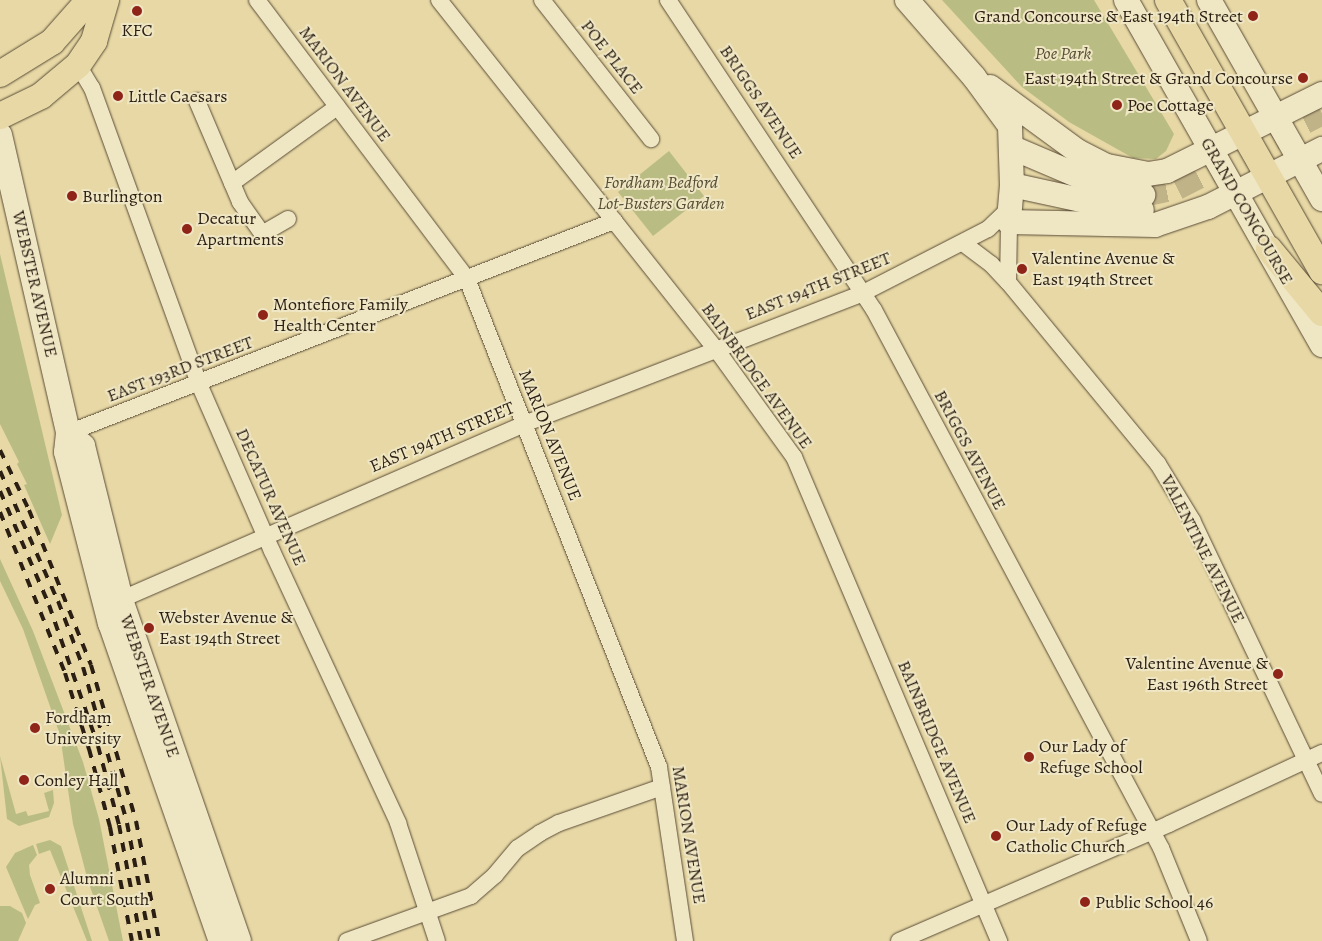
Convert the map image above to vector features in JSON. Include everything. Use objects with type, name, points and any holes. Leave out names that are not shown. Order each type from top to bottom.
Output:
[{"type":"main road","points":[[0,74],[52,42],[90,0]]},
{"type":"main road","points":[[0,116],[41,96],[78,65],[94,41],[106,0]]},
{"type":"main road","points":[[907,0],[974,77],[1010,126],[1013,148],[1010,205]]},
{"type":"main road","name":"GRAND CONCOURSE","points":[[1126,0],[1322,345]]},
{"type":"main road","name":"GRAND CONCOURSE","points":[[1168,0],[1242,134],[1322,271]]},
{"type":"main road","points":[[1209,0],[1322,199]]},
{"type":"main road","points":[[974,77],[1007,97],[1077,151],[1130,173],[1167,172],[1322,94]]},
{"type":"main road","name":"WEBSTER AVENUE","points":[[0,135],[68,433],[66,452],[221,941]]},
{"type":"main road","points":[[1010,205],[1108,206],[1142,203],[1013,148]]},
{"type":"main road","points":[[1010,205],[1155,225],[1190,215],[1322,149]]},
{"type":"main road","points":[[1269,249],[1322,313]]},
{"type":"main road","name":"WEBSTER AVENUE","points":[[113,603],[239,941]]},
{"type":"street","name":"MARION AVENUE","points":[[258,0],[467,279],[659,767],[685,941]]},
{"type":"street","name":"BAINBRIDGE AVENUE","points":[[439,0],[716,350],[794,457],[999,941]]},
{"type":"street","name":"POE PLACE","points":[[542,0],[651,139]]},
{"type":"street","name":"BRIGGS AVENUE","points":[[668,0],[863,293],[1150,831],[1161,848],[1199,941]]},
{"type":"street","name":"DECATUR AVENUE","points":[[78,65],[92,88],[200,384],[265,534],[398,823],[437,941]]},
{"type":"street","points":[[197,101],[240,202],[262,234],[288,219]]},
{"type":"street","points":[[232,183],[337,107]]},
{"type":"street","points":[[1008,282],[1010,205]]},
{"type":"street","name":"EAST 194TH STREET","points":[[113,603],[265,534],[524,424],[863,293],[988,229],[1010,205]]},
{"type":"street","name":"EAST 193RD STREET","points":[[68,433],[200,384],[614,221]]},
{"type":"street","name":"VALENTINE AVENUE","points":[[963,243],[991,264],[1008,282],[1141,442],[1178,494],[1322,794]]},
{"type":"street","points":[[899,941],[1306,762],[1322,752]]},
{"type":"street","points":[[347,941],[471,896],[495,875],[518,848],[559,823],[662,787]]},
{"type":"green space","name":"Poe Park","points":[[942,0],[1094,0],[1174,134],[1166,151],[1156,159],[1133,158],[1069,122],[1022,87]]},
{"type":"green space","name":"Fordham Bedford Lot-Busters Garden","points":[[669,151],[704,196],[653,236],[618,192]]},
{"type":"green space","points":[[0,254],[62,515],[50,544],[24,485],[27,484],[17,464],[19,462],[0,424]]},
{"type":"green space","points":[[0,559],[33,631],[83,762],[99,819],[123,941],[109,941],[88,881],[73,824],[60,735],[23,629],[0,581]]},
{"type":"green space","points":[[0,756],[16,814],[26,811],[28,816],[49,811],[44,793],[53,790],[54,803],[49,817],[19,826],[7,819]]},
{"type":"green space","points":[[50,840],[61,846],[92,941],[87,941],[50,850],[39,854],[36,844]]},
{"type":"green space","points":[[33,845],[37,855],[29,865],[30,875],[40,903],[35,905],[28,919],[6,867],[15,853]]},
{"type":"green space","points":[[0,906],[10,906],[22,913],[26,923],[18,941],[0,941]]},
{"type":"tunnel","points":[[1143,195],[1177,188],[1322,113]]},
{"type":"railway","points":[[0,450],[29,510],[91,665],[136,821],[159,941]]},
{"type":"railway","points":[[0,471],[58,601],[83,667],[127,823],[150,941]]},
{"type":"railway","points":[[0,491],[49,605],[98,746],[119,825],[141,941]]},
{"type":"railway","points":[[0,512],[65,673],[89,749],[110,827],[132,941]]},
{"type":"place","name":"KFC","points":[[137,11]]},
{"type":"place","name":"Grand Concourse & East 194th Street","points":[[1253,16]]},
{"type":"place","name":"East 194th Street & Grand Concourse","points":[[1303,78]]},
{"type":"place","name":"Little Caesars","points":[[118,96]]},
{"type":"place","name":"Poe Cottage","points":[[1117,105]]},
{"type":"place","name":"Burlington","points":[[72,196]]},
{"type":"place","name":"Decatur Apartments","points":[[187,229]]},
{"type":"place","name":"Valentine Avenue & East 194th Street","points":[[1022,269]]},
{"type":"place","name":"Montefiore Family Health Center","points":[[263,315]]},
{"type":"place","name":"Webster Avenue & East 194th Street","points":[[149,628]]},
{"type":"place","name":"Valentine Avenue & East 196th Street","points":[[1278,674]]},
{"type":"place","name":"Fordham University","points":[[35,728]]},
{"type":"place","name":"Our Lady of Refuge School","points":[[1029,757]]},
{"type":"place","name":"Conley Hall","points":[[24,780]]},
{"type":"place","name":"Our Lady of Refuge Catholic Church","points":[[996,836]]},
{"type":"place","name":"Alumni Court South","points":[[50,889]]},
{"type":"place","name":"Public School 46","points":[[1085,902]]}]
